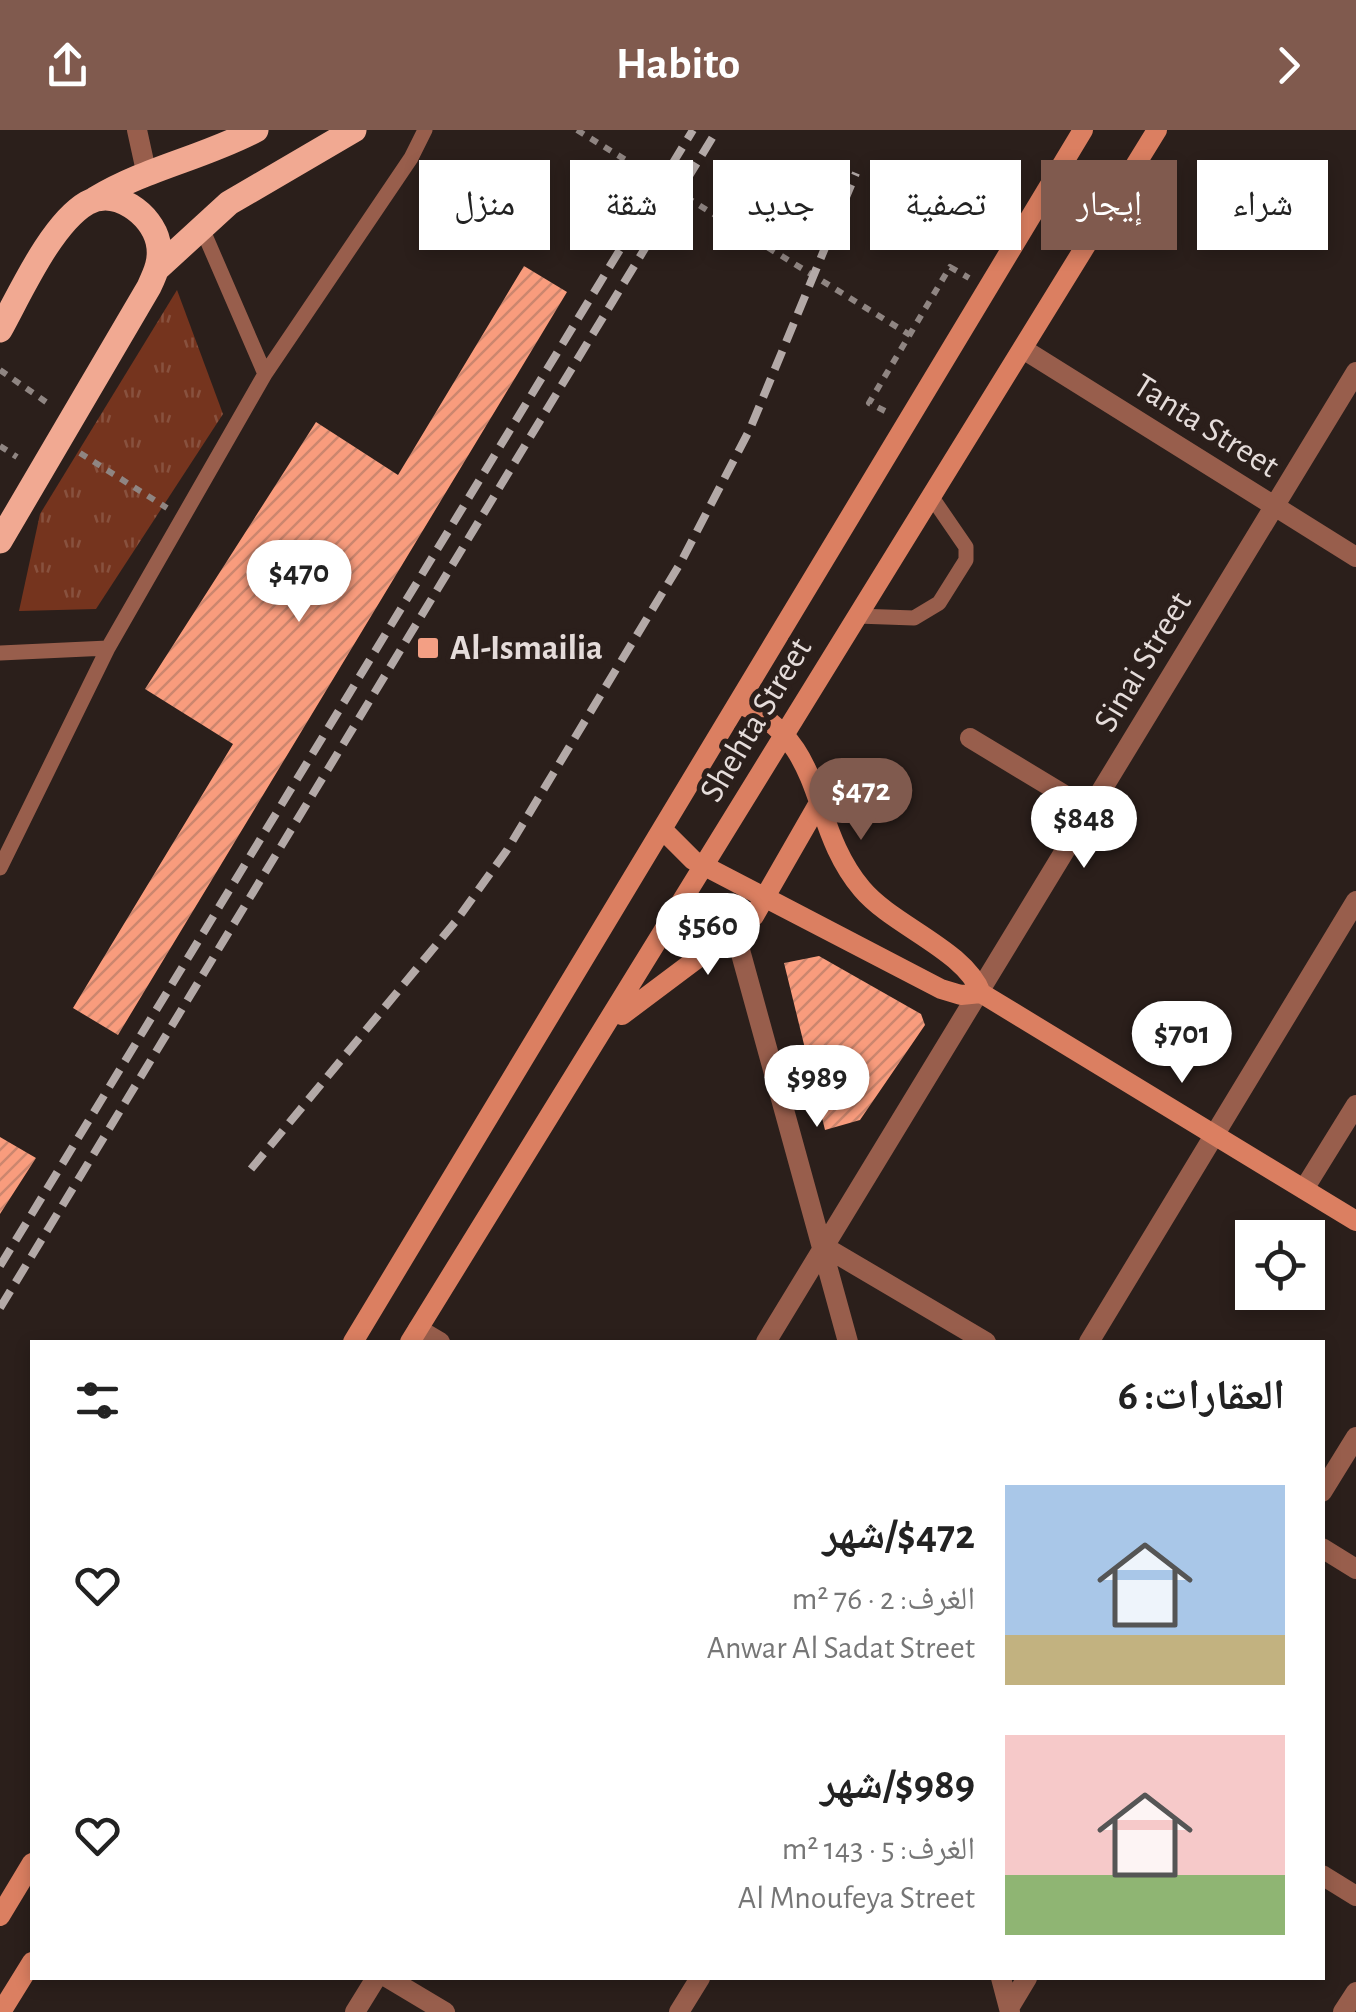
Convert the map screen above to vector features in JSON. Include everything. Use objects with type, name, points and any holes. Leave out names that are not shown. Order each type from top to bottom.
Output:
[{"type":"main road","points":[[3,320],[58,231],[96,200],[146,172],[204,156],[256,130]]},
{"type":"main road","points":[[0,542],[158,268],[229,204],[354,130]]},
{"type":"main road","name":"Shehta Street","points":[[354,1340],[1083,130]]},
{"type":"main road","name":"Shehta Street","points":[[414,1336],[1156,130]]},
{"type":"main road","points":[[96,200],[123,202],[145,217],[158,241],[158,268]]},
{"type":"main road","points":[[740,704],[785,732],[808,764],[834,848],[862,889],[897,922],[966,968],[981,993],[1356,1221]]},
{"type":"main road","points":[[608,1026],[684,964],[734,932],[767,898],[820,801]]},
{"type":"main road","points":[[664,830],[682,851],[706,866],[941,990],[961,995],[981,993]]},
{"type":"main road","points":[[1,1914],[30,1867]]},
{"type":"main road","points":[[2,2012],[30,1965]]},
{"type":"street","points":[[137,130],[146,172]]},
{"type":"street","name":"Tanta Street","points":[[1023,349],[1356,557]]},
{"type":"street","name":"Sinai Street","points":[[767,1340],[1356,372]]},
{"type":"street","points":[[970,738],[1091,811]]},
{"type":"street","points":[[1090,1340],[1356,901]]},
{"type":"street","points":[[734,932],[825,1247],[848,1340]]},
{"type":"street","points":[[1304,1189],[1356,1105]]},
{"type":"street","points":[[825,1247],[983,1340]]},
{"type":"street","points":[[1325,1487],[1356,1437]]},
{"type":"street","points":[[1325,1550],[1356,1569]]},
{"type":"street","points":[[1325,1877],[1356,1896]]},
{"type":"street","points":[[356,2012],[375,1980]]},
{"type":"street","points":[[391,1980],[445,2012]]},
{"type":"street","points":[[679,2012],[699,1980]]},
{"type":"street","points":[[1002,1980],[1009,2010]]},
{"type":"street","points":[[1009,2010],[1026,1980]]},
{"type":"street","points":[[1344,2012],[1356,1992]]},
{"type":"lane","points":[[0,868],[108,648],[265,374],[412,158],[426,130]]},
{"type":"lane","points":[[201,226],[265,374]]},
{"type":"lane","points":[[857,616],[914,618],[928,613],[966,560],[966,548],[931,496]]},
{"type":"lane","points":[[0,654],[108,648]]},
{"type":"path","points":[[576,130],[910,335]]},
{"type":"path","points":[[869,403],[950,268]]},
{"type":"path","points":[[0,370],[64,429],[183,518]]},
{"type":"green space","points":[[177,290],[223,414],[96,609],[19,611],[40,514]]},
{"type":"building","points":[[524,266],[567,292],[118,1035],[73,1008],[233,744],[145,689],[316,422],[398,475]]},
{"type":"building","points":[[819,956],[921,1014],[925,1025],[860,1120],[825,1130],[784,963]]},
{"type":"building","points":[[0,1137],[36,1158],[0,1214]]},
{"type":"railway","points":[[0,1266],[693,130]]},
{"type":"railway","points":[[0,1308],[717,130]]},
{"type":"railway","points":[[251,1169],[456,921],[507,850],[681,562],[750,429],[856,173]]},
{"type":"place","name":"Al-Ismailia","points":[[428,648]]}]
